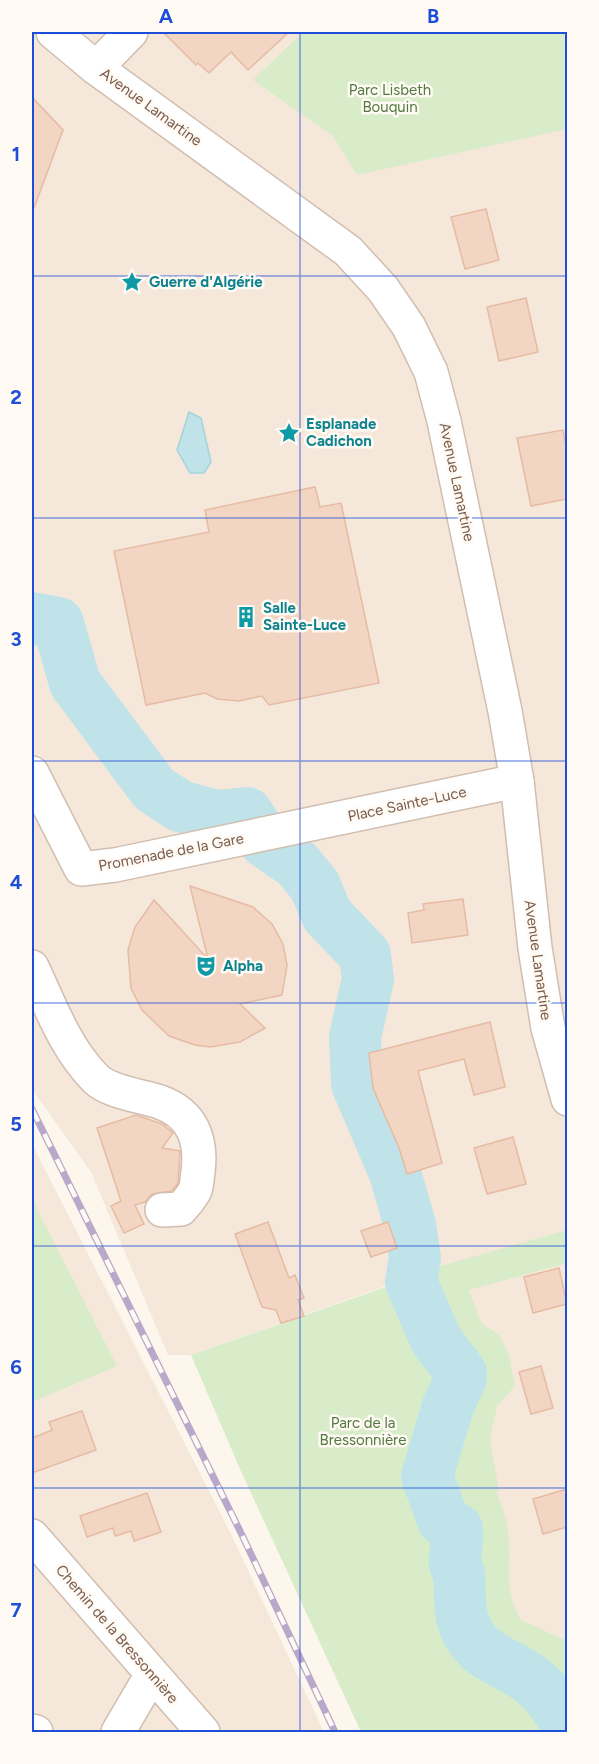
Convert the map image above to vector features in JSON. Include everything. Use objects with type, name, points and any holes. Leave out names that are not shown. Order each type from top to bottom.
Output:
[{"type":"street","name":"Avenue Lamartine","points":[[53,32],[96,68],[348,251],[383,289],[409,327],[431,372],[444,421],[517,781],[535,948],[548,1028],[567,1099]]},
{"type":"street","points":[[96,68],[131,32]]},
{"type":"street","name":"Promenade de la Gare","points":[[32,773],[81,869],[116,865],[296,827]]},
{"type":"street","name":"Place Sainte-Luce","points":[[296,827],[517,781]]},
{"type":"street","points":[[32,967],[77,1057],[97,1080],[109,1088],[163,1104],[181,1113],[200,1143],[201,1154],[195,1189],[182,1209],[162,1209]]},
{"type":"street","name":"Chemin de la Bressonnière","points":[[32,1536],[203,1732]]},
{"type":"street","points":[[118,1732],[145,1686],[155,1678]]},
{"type":"shaded area","points":[[32,32],[567,32],[567,1691],[478,1562],[445,1265],[191,1355],[168,1355],[91,1172],[32,1089]]},
{"type":"shaded area","points":[[32,1144],[231,1534],[324,1732],[32,1732]]},
{"type":"green space","name":"Parc Lisbeth Bouquin","points":[[303,32],[567,32],[567,129],[357,175],[333,136],[253,80]]},
{"type":"green space","points":[[32,1199],[117,1366],[32,1402]]},
{"type":"green space","name":"Parc de la Bressonnière","points":[[567,1230],[567,1263],[469,1290],[481,1323],[499,1335],[509,1355],[515,1386],[497,1406],[490,1439],[499,1491],[496,1492],[505,1516],[508,1535],[510,1591],[521,1620],[567,1641],[567,1732],[361,1732],[240,1469],[191,1355],[417,1276],[416,1273]]},
{"type":"water","points":[[189,412],[201,418],[211,462],[204,473],[190,473],[177,450]]},
{"type":"building","points":[[163,32],[289,32],[248,70],[231,52],[209,73],[198,63],[196,65]]},
{"type":"building","points":[[32,97],[63,130],[34,208],[32,207]]},
{"type":"building","points":[[486,209],[499,260],[465,269],[451,217]]},
{"type":"building","points":[[526,298],[538,352],[499,361],[487,307]]},
{"type":"building","points":[[563,430],[567,452],[567,499],[531,506],[517,438]]},
{"type":"building","name":"Salle Sainte-Luce","points":[[315,487],[320,507],[341,503],[379,683],[269,705],[262,696],[239,701],[217,699],[205,693],[146,705],[114,551],[209,532],[205,510]]},
{"type":"building","points":[[190,886],[253,907],[272,924],[283,944],[287,965],[282,995],[240,1004],[265,1028],[240,1042],[210,1047],[195,1045],[169,1036],[142,1010],[131,988],[128,950],[135,927],[154,900],[208,959]]},
{"type":"building","points":[[463,899],[468,935],[412,943],[408,913],[424,910],[423,904]]},
{"type":"building","points":[[490,1022],[505,1087],[474,1095],[464,1059],[418,1071],[442,1163],[407,1174],[399,1148],[373,1088],[369,1053]]},
{"type":"building","points":[[136,1115],[162,1124],[173,1133],[162,1148],[180,1151],[178,1183],[172,1191],[152,1194],[145,1202],[135,1205],[144,1224],[124,1233],[111,1206],[121,1201],[97,1128]]},
{"type":"building","points":[[513,1137],[526,1184],[487,1194],[474,1148]]},
{"type":"building","points":[[268,1222],[289,1278],[295,1275],[304,1298],[298,1300],[304,1316],[281,1323],[276,1310],[262,1307],[235,1234]]},
{"type":"building","points":[[388,1222],[397,1248],[371,1257],[361,1231]]},
{"type":"building","points":[[559,1268],[567,1304],[533,1313],[524,1277]]},
{"type":"building","points":[[541,1366],[553,1408],[531,1414],[519,1372]]},
{"type":"building","points":[[82,1411],[96,1450],[32,1473],[32,1438],[52,1430],[49,1422]]},
{"type":"building","points":[[567,1489],[567,1527],[543,1534],[533,1499]]},
{"type":"building","points":[[147,1493],[161,1532],[134,1541],[131,1531],[115,1536],[113,1528],[87,1537],[80,1516]]},
{"type":"waterway","points":[[32,618],[58,623],[75,683],[154,789],[180,806],[217,816],[247,813],[265,842],[297,864],[315,886],[327,915],[365,955],[368,979],[355,1037],[357,1084],[395,1173],[410,1225],[415,1258],[411,1282],[436,1340],[461,1373],[461,1378],[448,1406],[427,1476],[443,1520],[457,1529],[454,1561],[459,1574],[461,1615],[468,1634],[475,1643],[493,1658],[524,1675],[539,1687],[553,1702],[568,1726]]},
{"type":"railway","points":[[32,1109],[242,1535],[335,1732]]},
{"type":"place","name":"Guerre d'Algérie","points":[[132,282]]},
{"type":"place","name":"Esplanade Cadichon","points":[[289,433]]},
{"type":"place","name":"Salle Sainte-Luce","points":[[246,617]]},
{"type":"place","name":"Alpha","points":[[206,966]]}]
